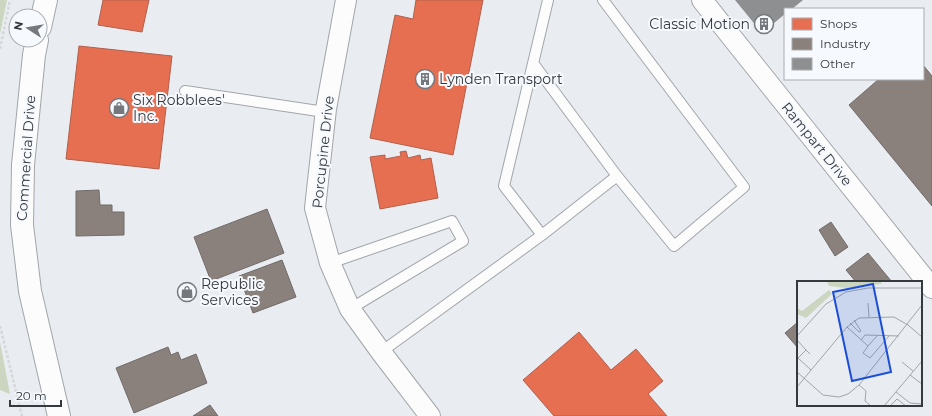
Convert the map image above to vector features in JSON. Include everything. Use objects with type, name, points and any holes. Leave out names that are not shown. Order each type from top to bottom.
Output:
[{"type":"main road","name":"Commercial Drive","points":[[35,48],[23,165],[22,225],[30,291],[59,416]]},
{"type":"street","name":"Porcupine Drive","points":[[346,0],[326,112],[315,208],[330,264],[350,309],[430,416]]},
{"type":"street","name":"Rampart Drive","points":[[702,0],[932,288]]},
{"type":"lane","points":[[542,236],[504,186],[548,0]]},
{"type":"lane","points":[[533,63],[617,176],[674,246],[744,187],[603,0]]},
{"type":"lane","points":[[185,91],[326,112]]},
{"type":"lane","points":[[381,352],[542,236],[617,176]]},
{"type":"lane","points":[[330,264],[452,221],[463,241],[350,309]]},
{"type":"path","points":[[0,49],[10,0]]},
{"type":"path","points":[[0,326],[22,416]]},
{"type":"green space","points":[[0,0],[7,0],[0,34]]},
{"type":"green space","points":[[0,342],[10,394],[0,390]]},
{"type":"building: Shops","points":[[103,0],[149,0],[142,32],[98,25]]},
{"type":"building: Shops","name":"Lynden Transport","points":[[416,0],[483,0],[453,155],[370,138],[395,15],[413,19]]},
{"type":"building: Shops","name":"Six Robblees' Inc.","points":[[79,46],[172,56],[159,169],[66,159]]},
{"type":"building: Shops","points":[[406,151],[408,158],[420,155],[421,160],[431,158],[438,198],[380,209],[370,157],[385,155],[385,159],[401,156],[400,152]]},
{"type":"building: Shops","points":[[579,332],[611,370],[636,349],[663,381],[648,394],[667,416],[554,416],[523,380]]},
{"type":"building: Industry","points":[[924,66],[932,76],[932,206],[849,105],[878,80],[924,80]]},
{"type":"building: Industry","points":[[99,190],[100,205],[112,205],[112,212],[124,212],[124,235],[76,236],[76,191]]},
{"type":"building: Industry","points":[[267,209],[284,253],[211,281],[194,237]]},
{"type":"building: Industry","points":[[831,222],[848,247],[835,256],[819,230]]},
{"type":"building: Industry","points":[[868,253],[891,281],[855,281],[846,270]]},
{"type":"building: Industry","points":[[282,260],[296,297],[253,313],[239,276]]},
{"type":"building: Industry","points":[[797,323],[797,347],[785,333]]},
{"type":"building: Industry","points":[[168,347],[171,355],[178,352],[181,360],[196,354],[207,383],[134,413],[116,368]]},
{"type":"building: Industry","points":[[210,405],[218,416],[193,416]]},
{"type":"building: Other","name":"Classic Motion","points":[[735,0],[803,0],[793,8],[784,8],[784,15],[762,33]]},
{"type":"place","name":"Classic Motion","points":[[764,24]]},
{"type":"place","name":"Lynden Transport","points":[[425,79]]},
{"type":"place","name":"Six Robblees' Inc.","points":[[119,108]]},
{"type":"place","name":"Republic Services","points":[[187,292]]}]
